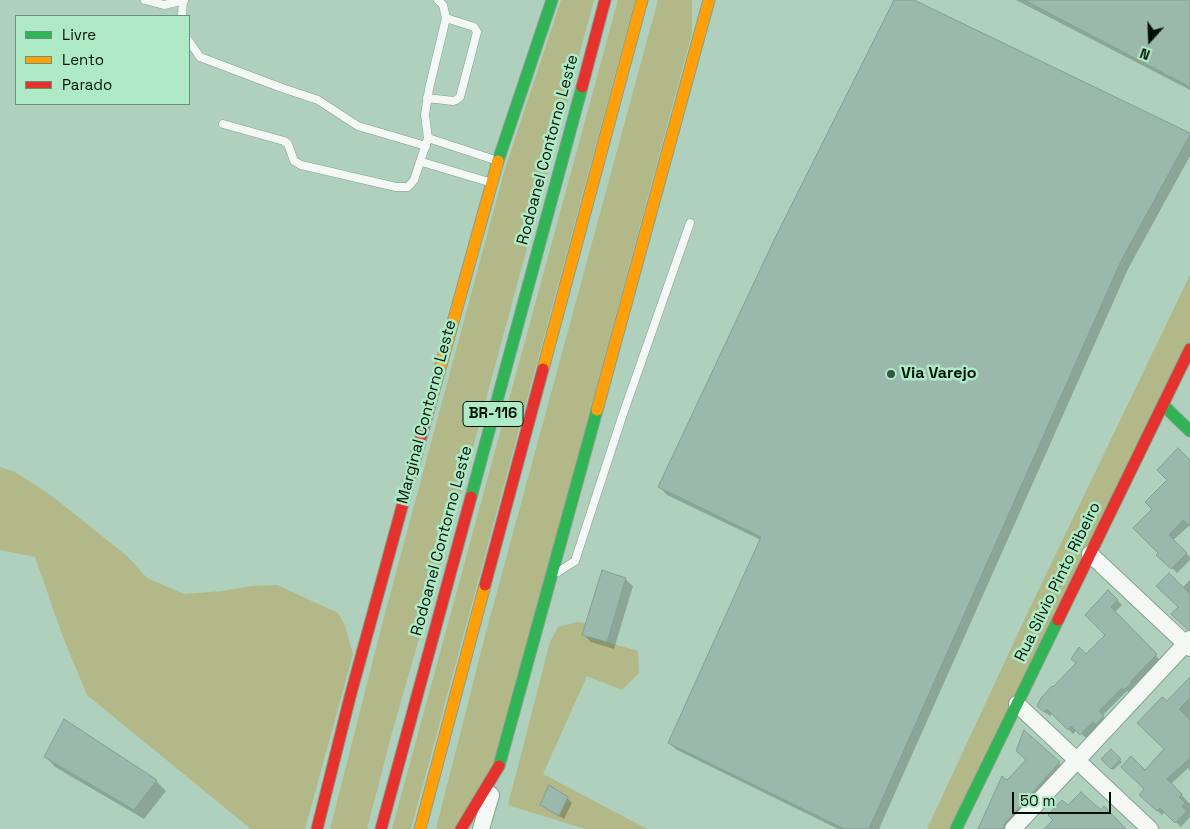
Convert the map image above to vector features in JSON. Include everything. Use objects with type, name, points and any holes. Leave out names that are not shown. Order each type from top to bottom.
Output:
[{"type":"main road","name":"Marginal Contorno Leste","points":[[317,829],[353,687],[491,182],[552,0]]},
{"type":"main road","name":"Rodoanel Contorno Leste","points":[[380,829],[605,0]]},
{"type":"main road","name":"BR-116","points":[[420,829],[642,0]]},
{"type":"main road","points":[[461,829],[499,766],[709,0]]},
{"type":"main road","name":"Rua Sílvio Pinto Ribeiro","points":[[956,829],[1190,349]]},
{"type":"main road","points":[[1162,405],[1190,431]]},
{"type":"street","points":[[1013,829],[1188,644],[1090,554]]},
{"type":"street","points":[[1017,704],[1150,829]]},
{"type":"street","points":[[481,829],[499,766]]},
{"type":"lane","points":[[145,0],[164,5],[184,0],[182,15]]},
{"type":"lane","points":[[223,124],[284,141],[288,144],[294,160],[301,165],[396,188],[408,187],[414,180],[422,162],[427,142],[425,115],[427,98],[446,18],[443,5],[438,0]]},
{"type":"lane","points":[[427,98],[453,101],[460,97],[477,32],[474,27],[446,18]]},
{"type":"lane","points":[[190,42],[200,57],[318,100],[358,126],[498,161]]},
{"type":"lane","points":[[422,162],[491,182]]},
{"type":"lane","points":[[551,576],[575,561],[622,417],[690,223]]},
{"type":"green space","points":[[561,0],[594,0],[456,510],[393,729],[367,829],[330,829],[383,621],[504,172]]},
{"type":"green space","points":[[618,0],[635,0],[411,829],[392,829]]},
{"type":"green space","points":[[658,0],[692,0],[692,33],[495,763],[456,829],[436,829],[485,636]]},
{"type":"green space","points":[[1190,275],[1190,340],[950,829],[927,829],[1027,614]]},
{"type":"green space","points":[[0,467],[15,472],[52,496],[127,556],[147,578],[184,594],[223,591],[251,586],[277,585],[338,613],[345,626],[353,654],[305,829],[251,829],[87,695],[63,637],[35,557],[0,550]]},
{"type":"green space","points":[[577,622],[586,623],[583,635],[638,651],[639,673],[622,690],[587,676],[543,774],[647,829],[585,829],[508,805],[550,642],[558,627]]},
{"type":"building","name":"Via Varejo","points":[[894,0],[914,0],[1190,133],[1190,135],[1121,261],[869,829],[844,829],[668,743],[761,537],[658,487],[776,236]]},
{"type":"building","points":[[1024,0],[1190,0],[1190,87]]},
{"type":"building","points":[[1178,448],[1190,460],[1190,526],[1183,520],[1169,535],[1187,553],[1171,569],[1133,528],[1152,509],[1145,502],[1167,480],[1157,470]]},
{"type":"building","points":[[602,570],[626,578],[607,642],[582,635]]},
{"type":"building","points":[[1169,573],[1190,594],[1190,629],[1187,629],[1171,614],[1178,607],[1156,586]]},
{"type":"building","points":[[1108,590],[1118,600],[1111,607],[1157,654],[1124,690],[1122,688],[1099,711],[1104,716],[1096,725],[1093,722],[1080,735],[1071,726],[1068,730],[1047,709],[1044,712],[1037,706],[1041,698],[1076,663],[1071,659],[1079,647],[1086,654],[1105,635],[1085,615]]},
{"type":"building","points":[[1190,677],[1190,698],[1179,709],[1190,720],[1190,758],[1167,779],[1182,794],[1179,797],[1185,803],[1182,807],[1187,811],[1175,823],[1160,808],[1157,811],[1139,795],[1144,789],[1121,767],[1131,756],[1145,770],[1164,749],[1137,723],[1162,697],[1167,701]]},
{"type":"building","points":[[64,719],[157,780],[134,810],[44,757]]},
{"type":"building","points":[[1024,730],[1060,762],[1006,822],[1003,829],[978,829],[1002,776],[1007,780],[1026,760],[1016,751]]},
{"type":"building","points":[[1111,749],[1121,759],[1111,769],[1101,759]]},
{"type":"building","points":[[549,785],[568,797],[559,816],[540,805]]},
{"type":"building","points":[[1081,792],[1101,810],[1104,806],[1126,829],[1044,829],[1053,820],[1048,815],[1062,800],[1068,805]]},
{"type":"traffic: fast","points":[[498,161],[552,0]]},
{"type":"traffic: fast","points":[[471,497],[582,87]]},
{"type":"traffic: fast","points":[[1163,405],[1190,431]]},
{"type":"traffic: fast","points":[[499,766],[597,410]]},
{"type":"traffic: fast","points":[[956,829],[1058,620]]},
{"type":"traffic: slow","points":[[543,369],[642,0]]},
{"type":"traffic: slow","points":[[597,410],[709,0]]},
{"type":"traffic: slow","points":[[429,408],[498,161]]},
{"type":"traffic: slow","points":[[420,829],[485,585]]},
{"type":"traffic: jam","points":[[582,87],[605,0]]},
{"type":"traffic: jam","points":[[1058,620],[1190,349]]},
{"type":"traffic: jam","points":[[485,585],[543,369]]},
{"type":"traffic: jam","points":[[317,829],[350,697],[429,408]]},
{"type":"traffic: jam","points":[[381,829],[471,497]]},
{"type":"traffic: jam","points":[[461,829],[499,766]]},
{"type":"place","name":"Via Varejo","points":[[891,374]]}]
